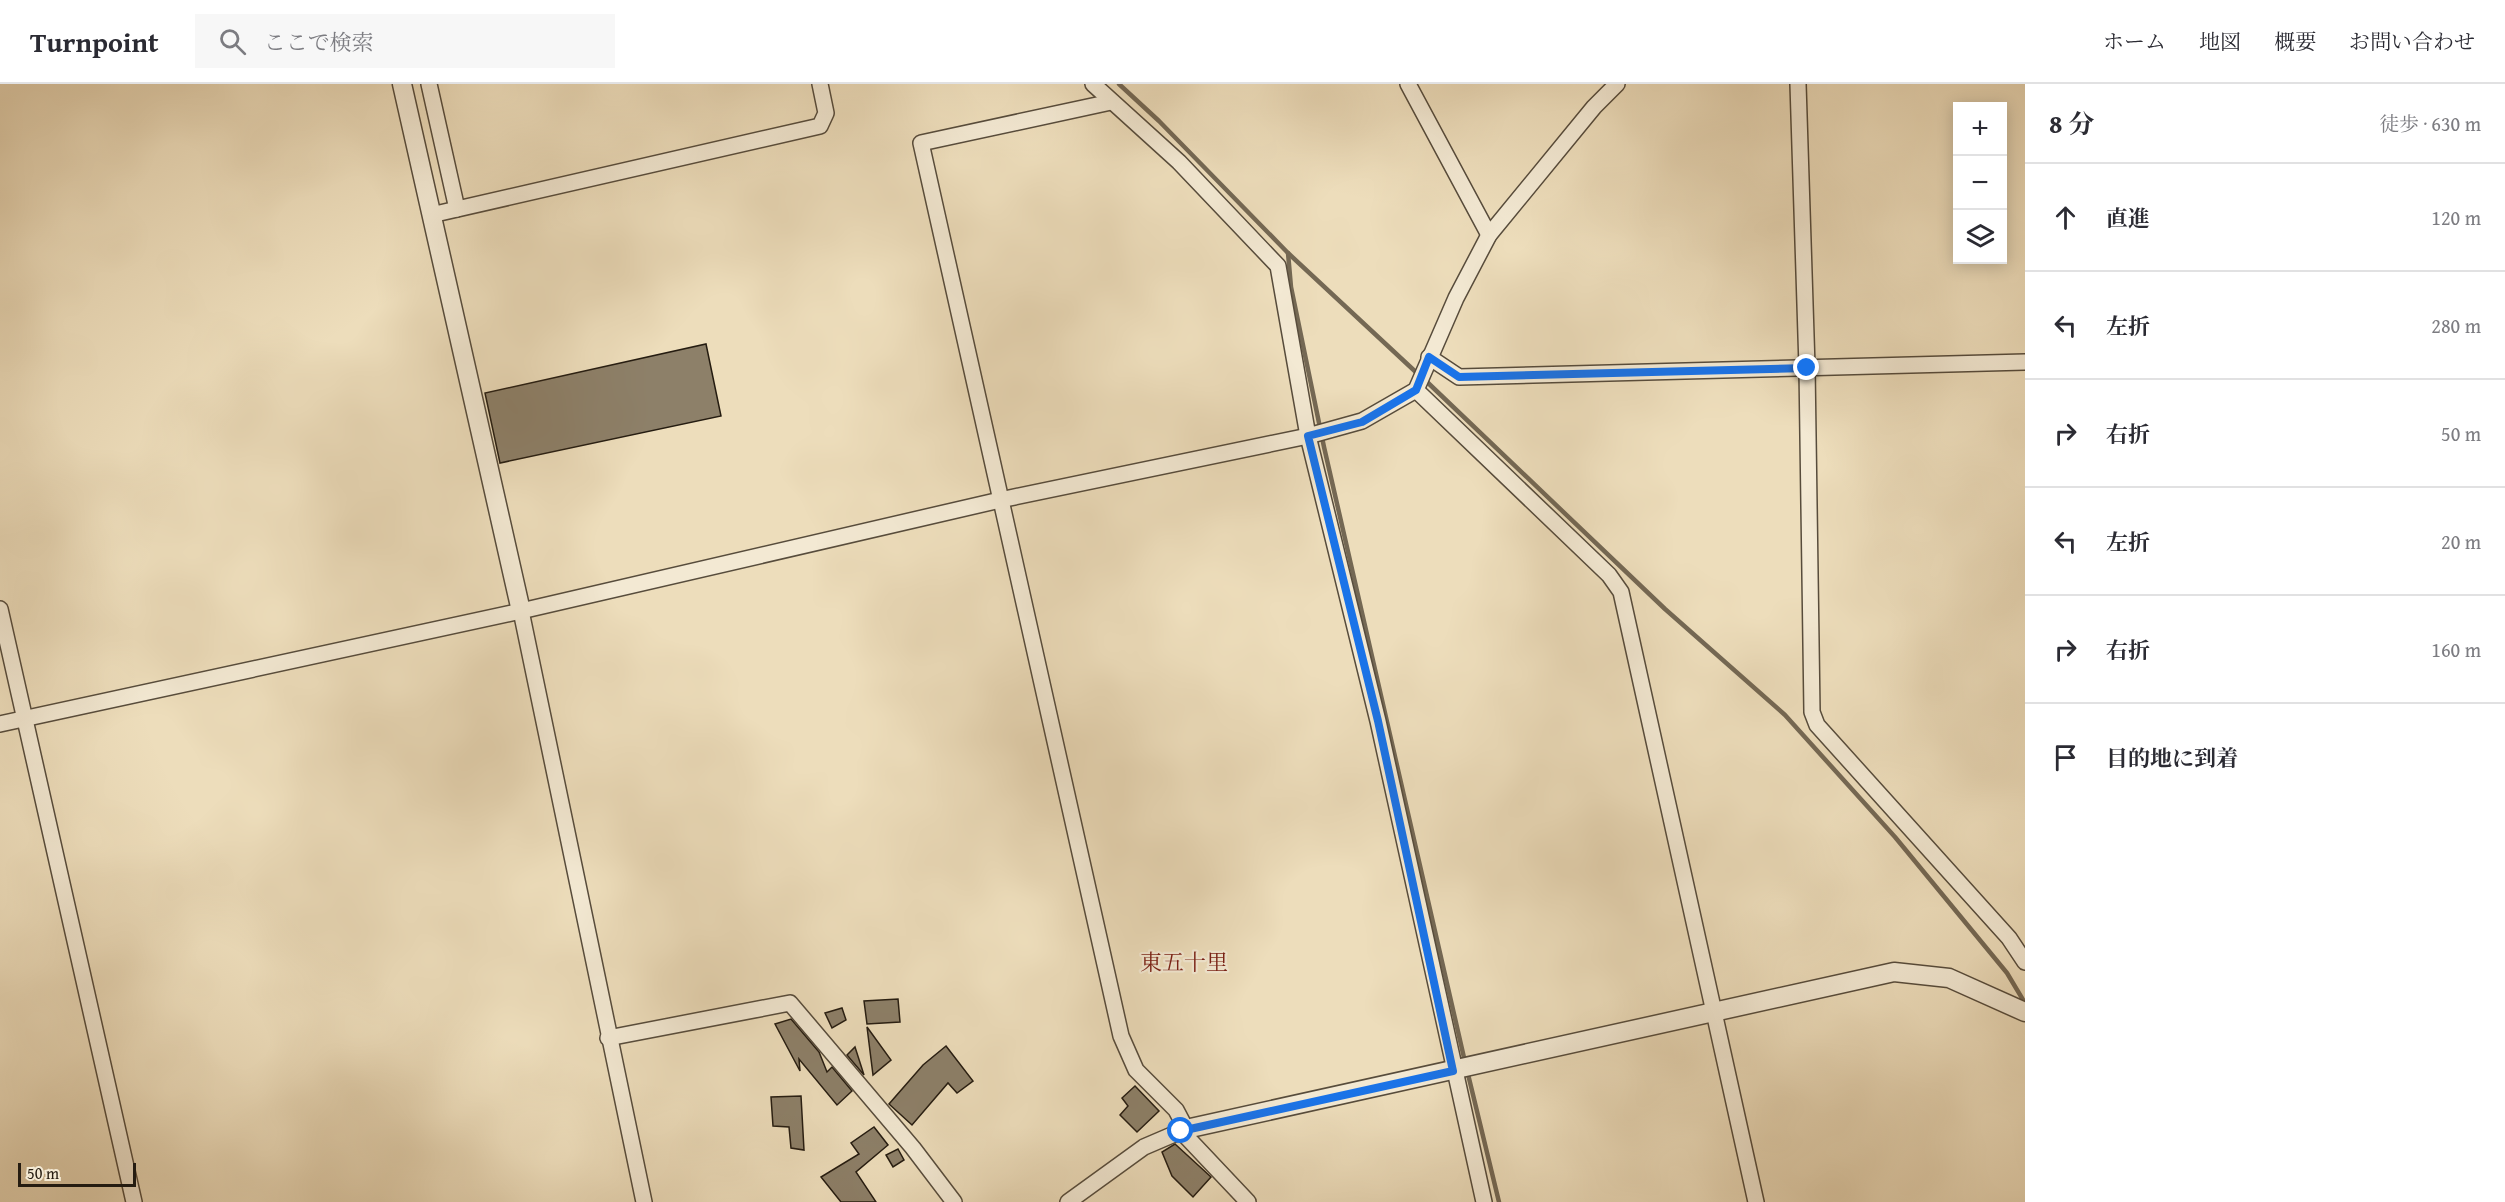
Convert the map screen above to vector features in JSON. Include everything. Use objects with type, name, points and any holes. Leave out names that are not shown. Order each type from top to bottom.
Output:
[{"type":"street","points":[[402,84],[521,610],[608,1038],[644,1202]]},
{"type":"street","points":[[429,84],[457,209]]},
{"type":"street","points":[[431,215],[820,126],[826,113],[820,84]]},
{"type":"street","points":[[1093,84],[1179,162],[1278,266],[1308,436],[1378,721],[1453,1071],[1484,1202]]},
{"type":"street","points":[[1407,84],[1489,236]]},
{"type":"street","points":[[0,724],[521,610],[1000,500],[1308,436],[1362,422],[1416,390],[1429,357],[1489,236],[1594,107],[1617,84]]},
{"type":"street","points":[[1798,84],[1807,368],[1812,712],[1818,725],[2009,938],[2025,962]]},
{"type":"street","points":[[1111,102],[921,143],[1121,1036],[1136,1070],[1176,1110],[1184,1130],[1248,1202]]},
{"type":"street","points":[[1429,357],[1459,377],[2025,362]]},
{"type":"street","points":[[1416,390],[1609,575],[1620,592],[1716,1013],[1756,1202]]},
{"type":"street","points":[[0,609],[134,1202]]},
{"type":"street","points":[[1068,1202],[1144,1147],[1184,1130],[1894,972],[1949,978],[2025,1012]]},
{"type":"street","points":[[608,1038],[790,1003],[913,1148],[954,1202]]},
{"type":"building","points":[[706,344],[721,416],[500,463],[485,393]]},
{"type":"building","points":[[898,999],[900,1022],[867,1024],[864,1001]]},
{"type":"building","points":[[842,1008],[846,1020],[832,1028],[825,1013]]},
{"type":"building","points":[[791,1019],[819,1052],[827,1072],[832,1067],[852,1091],[837,1105],[799,1059],[800,1071],[775,1024]]},
{"type":"building","points":[[867,1027],[891,1060],[873,1075]]},
{"type":"building","points":[[946,1046],[973,1081],[957,1093],[948,1083],[912,1125],[889,1104],[923,1065]]},
{"type":"building","points":[[855,1047],[864,1075],[847,1055]]},
{"type":"building","points":[[1135,1086],[1159,1111],[1137,1132],[1120,1115],[1128,1106],[1122,1098]]},
{"type":"building","points":[[801,1096],[804,1150],[791,1148],[789,1127],[773,1126],[771,1097]]},
{"type":"building","points":[[874,1127],[888,1145],[856,1172],[876,1202],[841,1202],[821,1177],[859,1154],[851,1143]]},
{"type":"building","points":[[1175,1144],[1211,1177],[1193,1197],[1172,1176],[1162,1152]]},
{"type":"building","points":[[898,1149],[904,1160],[893,1167],[886,1155]]},
{"type":"waterway","points":[[1119,84],[1159,121],[1288,253],[1419,375]]},
{"type":"waterway","points":[[1288,253],[1291,287],[1324,447],[1465,1062]]},
{"type":"waterway","points":[[1425,380],[1665,609],[1785,715],[1895,837],[2007,973],[2025,1003]]},
{"type":"waterway","points":[[1467,1070],[1499,1202]]},
{"type":"district","name":"東五十里","points":[[1184,962]]},
{"type":"route","points":[[1181,1131],[1453,1071],[1378,721],[1308,436],[1362,422],[1416,390],[1429,357],[1459,377],[1807,368]]}]
